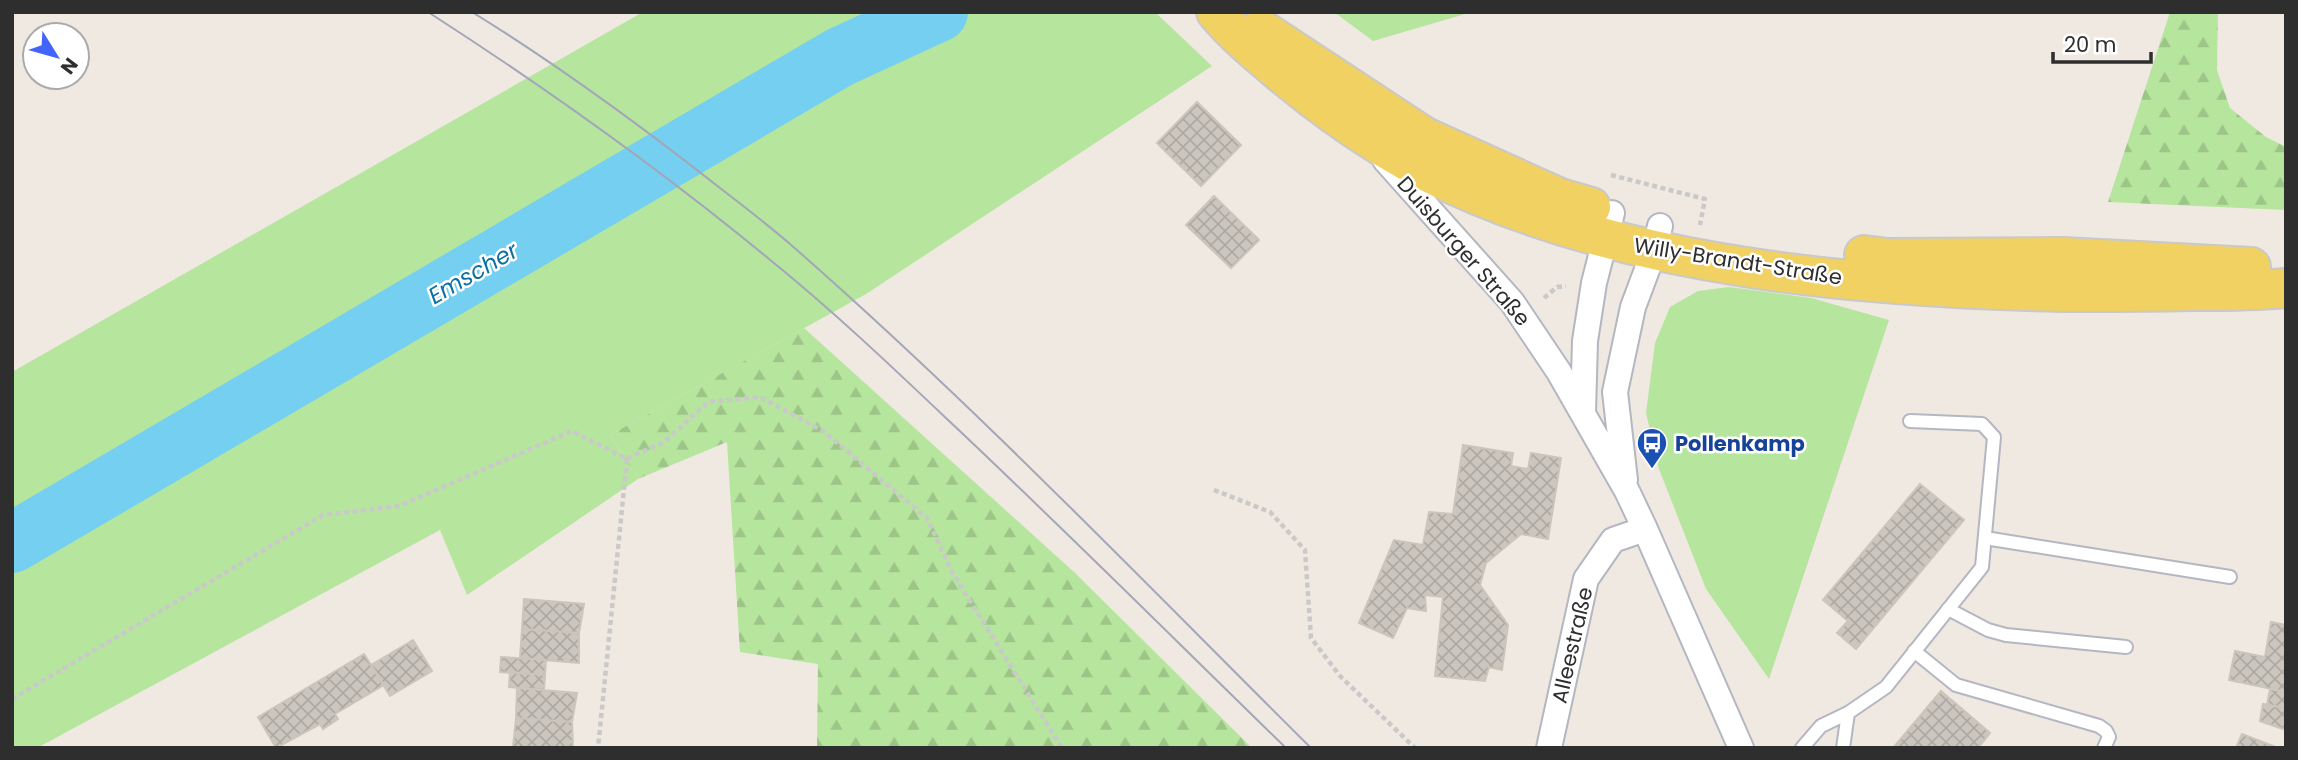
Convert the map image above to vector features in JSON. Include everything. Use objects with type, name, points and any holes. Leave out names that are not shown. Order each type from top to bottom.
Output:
[{"type":"main road","name":"Willy-Brandt-Straße","points":[[1216,12],[1237,37],[1311,98],[1358,132],[1413,164],[1476,195],[1558,224],[1609,225]]},
{"type":"main road","name":"Willy-Brandt-Straße","points":[[1236,12],[1425,137],[1560,198],[1609,225],[1657,238],[1835,279],[1972,289],[2093,293],[2286,288]]},
{"type":"main road","name":"Willy-Brandt-Straße","points":[[1657,238],[1728,239],[1887,258],[2063,257],[2286,270]]},
{"type":"street","name":"Duisburger Straße","points":[[1358,132],[1412,188],[1518,309],[1559,372],[1645,528],[1741,748]]},
{"type":"street","points":[[1583,413],[1585,341],[1594,283],[1609,225]]},
{"type":"street","name":"Duisburger Straße","points":[[1627,491],[1615,392],[1633,307],[1657,238]]},
{"type":"street","name":"Alleestraße","points":[[1549,748],[1586,579],[1613,540],[1645,528]]},
{"type":"lane","points":[[1802,748],[1821,726],[1848,713],[1886,687],[1982,568],[1994,438],[1982,424],[1910,421]]},
{"type":"lane","points":[[1984,538],[2230,577]]},
{"type":"lane","points":[[1948,609],[1987,630],[2006,635],[2126,647]]},
{"type":"lane","points":[[1914,651],[1956,685],[2099,726],[2106,730],[2109,737],[2104,748]]},
{"type":"lane","points":[[1843,748],[1848,713]]},
{"type":"path","points":[[1601,173],[1705,198]]},
{"type":"path","points":[[627,459],[663,443],[708,402],[760,397],[822,431],[927,518],[952,572],[1062,748]]},
{"type":"path","points":[[12,699],[324,515],[399,506],[572,431],[627,459]]},
{"type":"path","points":[[598,748],[627,459]]},
{"type":"path","points":[[1214,490],[1270,512],[1305,550],[1311,638],[1340,676],[1415,748]]},
{"type":"green space","points":[[643,12],[1155,12],[1212,66],[866,294],[610,435],[638,479],[467,595],[440,530],[37,748],[12,748],[12,372]]},
{"type":"green space","points":[[1334,12],[1472,12],[1373,41]]},
{"type":"green space","points":[[2170,12],[2218,12],[2217,70],[2230,108],[2266,137],[2286,147],[2286,210],[2108,202]]},
{"type":"green space","points":[[1729,287],[1811,298],[1889,320],[1769,679],[1706,589],[1659,469],[1646,413],[1655,343],[1670,307],[1698,291]]},
{"type":"green space","points":[[804,328],[1074,572],[1252,748],[817,748],[818,664],[740,652],[727,442],[638,479],[610,435]]},
{"type":"building","points":[[1197,102],[1241,145],[1201,186],[1157,143]]},
{"type":"building","points":[[1214,196],[1259,240],[1231,268],[1186,225]]},
{"type":"building","points":[[1463,445],[1513,453],[1511,466],[1528,469],[1531,453],[1561,458],[1548,539],[1521,534],[1486,563],[1480,585],[1508,625],[1502,670],[1489,667],[1485,681],[1435,676],[1443,597],[1425,595],[1426,611],[1407,608],[1393,638],[1359,623],[1394,540],[1423,545],[1429,512],[1453,514]]},
{"type":"building","points":[[1920,484],[1964,520],[1856,649],[1837,633],[1848,621],[1823,600]]},
{"type":"building","points":[[524,599],[584,604],[579,633],[522,629]]},
{"type":"building","points":[[2271,622],[2286,625],[2286,692],[2229,680],[2235,651],[2265,657]]},
{"type":"building","points":[[522,629],[579,633],[579,663],[520,658]]},
{"type":"building","points":[[413,640],[432,671],[390,696],[371,665]]},
{"type":"building","points":[[364,654],[384,685],[335,714],[338,719],[323,729],[320,724],[276,748],[258,717]]},
{"type":"building","points":[[501,657],[546,660],[545,675],[500,672]]},
{"type":"building","points":[[510,672],[545,675],[544,690],[509,687]]},
{"type":"building","points":[[517,688],[577,693],[572,722],[516,718]]},
{"type":"building","points":[[2270,689],[2286,692],[2286,708],[2267,705]]},
{"type":"building","points":[[1941,691],[1990,733],[1978,748],[1893,748]]},
{"type":"building","points":[[2263,704],[2286,708],[2286,730],[2260,721]]},
{"type":"building","points":[[516,718],[572,722],[573,748],[513,747]]},
{"type":"building","points":[[2242,734],[2278,748],[2236,748]]},
{"type":"waterway","name":"Emscher","points":[[12,543],[840,57],[938,12]]},
{"type":"tram line","points":[[428,12],[516,70],[645,162],[815,297],[990,460],[1286,748]]},
{"type":"tram line","points":[[472,12],[567,74],[629,119],[790,244],[858,304],[990,429],[1311,748]]},
{"type":"place","name":"Pollenkamp","points":[[1652,470]]}]
